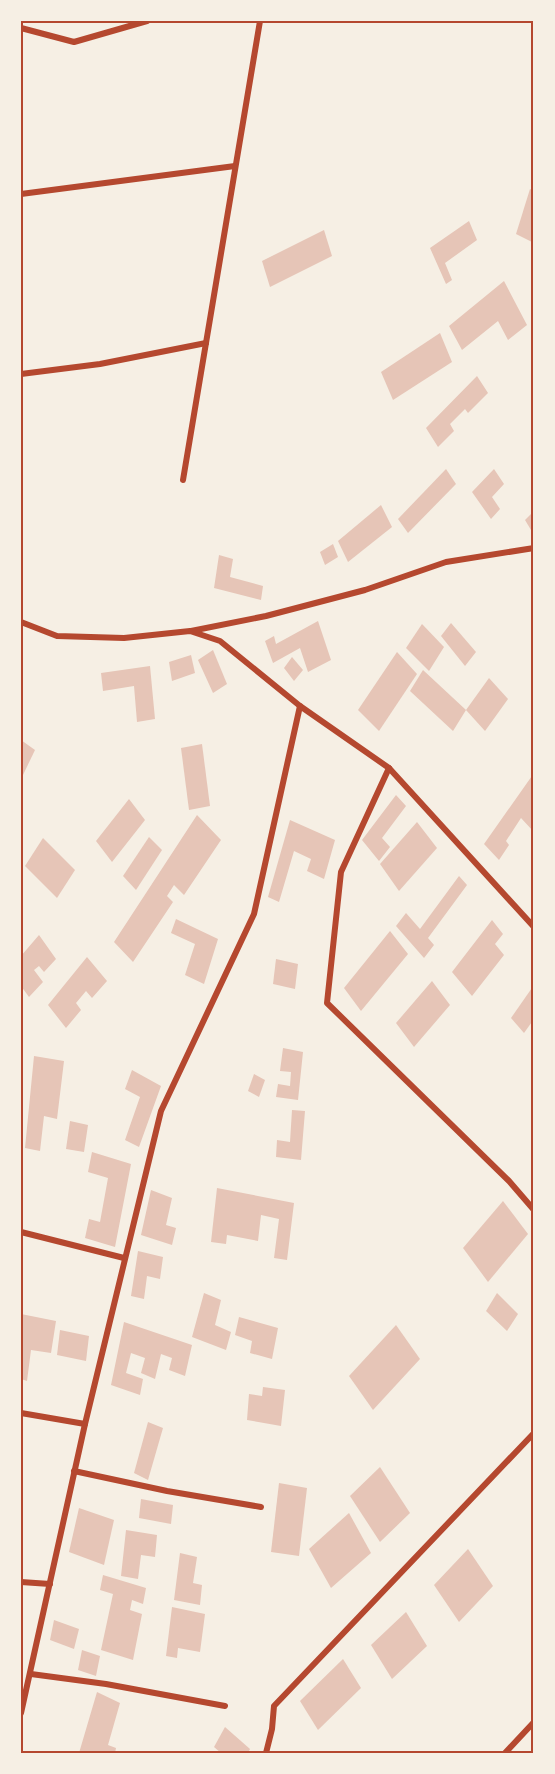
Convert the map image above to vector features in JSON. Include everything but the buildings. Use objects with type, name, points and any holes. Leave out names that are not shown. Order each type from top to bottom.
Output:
[{"type":"street","points":[[21,28],[74,42],[147,21]]},
{"type":"street","points":[[183,480],[260,21]]},
{"type":"street","points":[[21,194],[235,166]]},
{"type":"street","points":[[21,374],[100,364],[206,343]]},
{"type":"street","points":[[21,622],[57,636],[124,638],[190,631],[266,616],[365,590],[446,562],[534,548]]},
{"type":"street","points":[[190,631],[220,641],[300,706],[389,768],[534,927]]},
{"type":"street","points":[[21,1713],[74,1471],[160,1111],[254,914],[300,706]]},
{"type":"street","points":[[389,768],[341,872],[327,1003],[509,1181],[534,1210]]},
{"type":"street","points":[[21,1232],[124,1258]]},
{"type":"street","points":[[21,1413],[85,1424]]},
{"type":"street","points":[[266,1753],[274,1706],[534,1433]]},
{"type":"street","points":[[74,1471],[167,1491],[261,1506]]},
{"type":"street","points":[[21,1582],[50,1584]]},
{"type":"street","points":[[31,1674],[106,1684],[225,1706]]},
{"type":"street","points":[[505,1753],[534,1722]]}]
